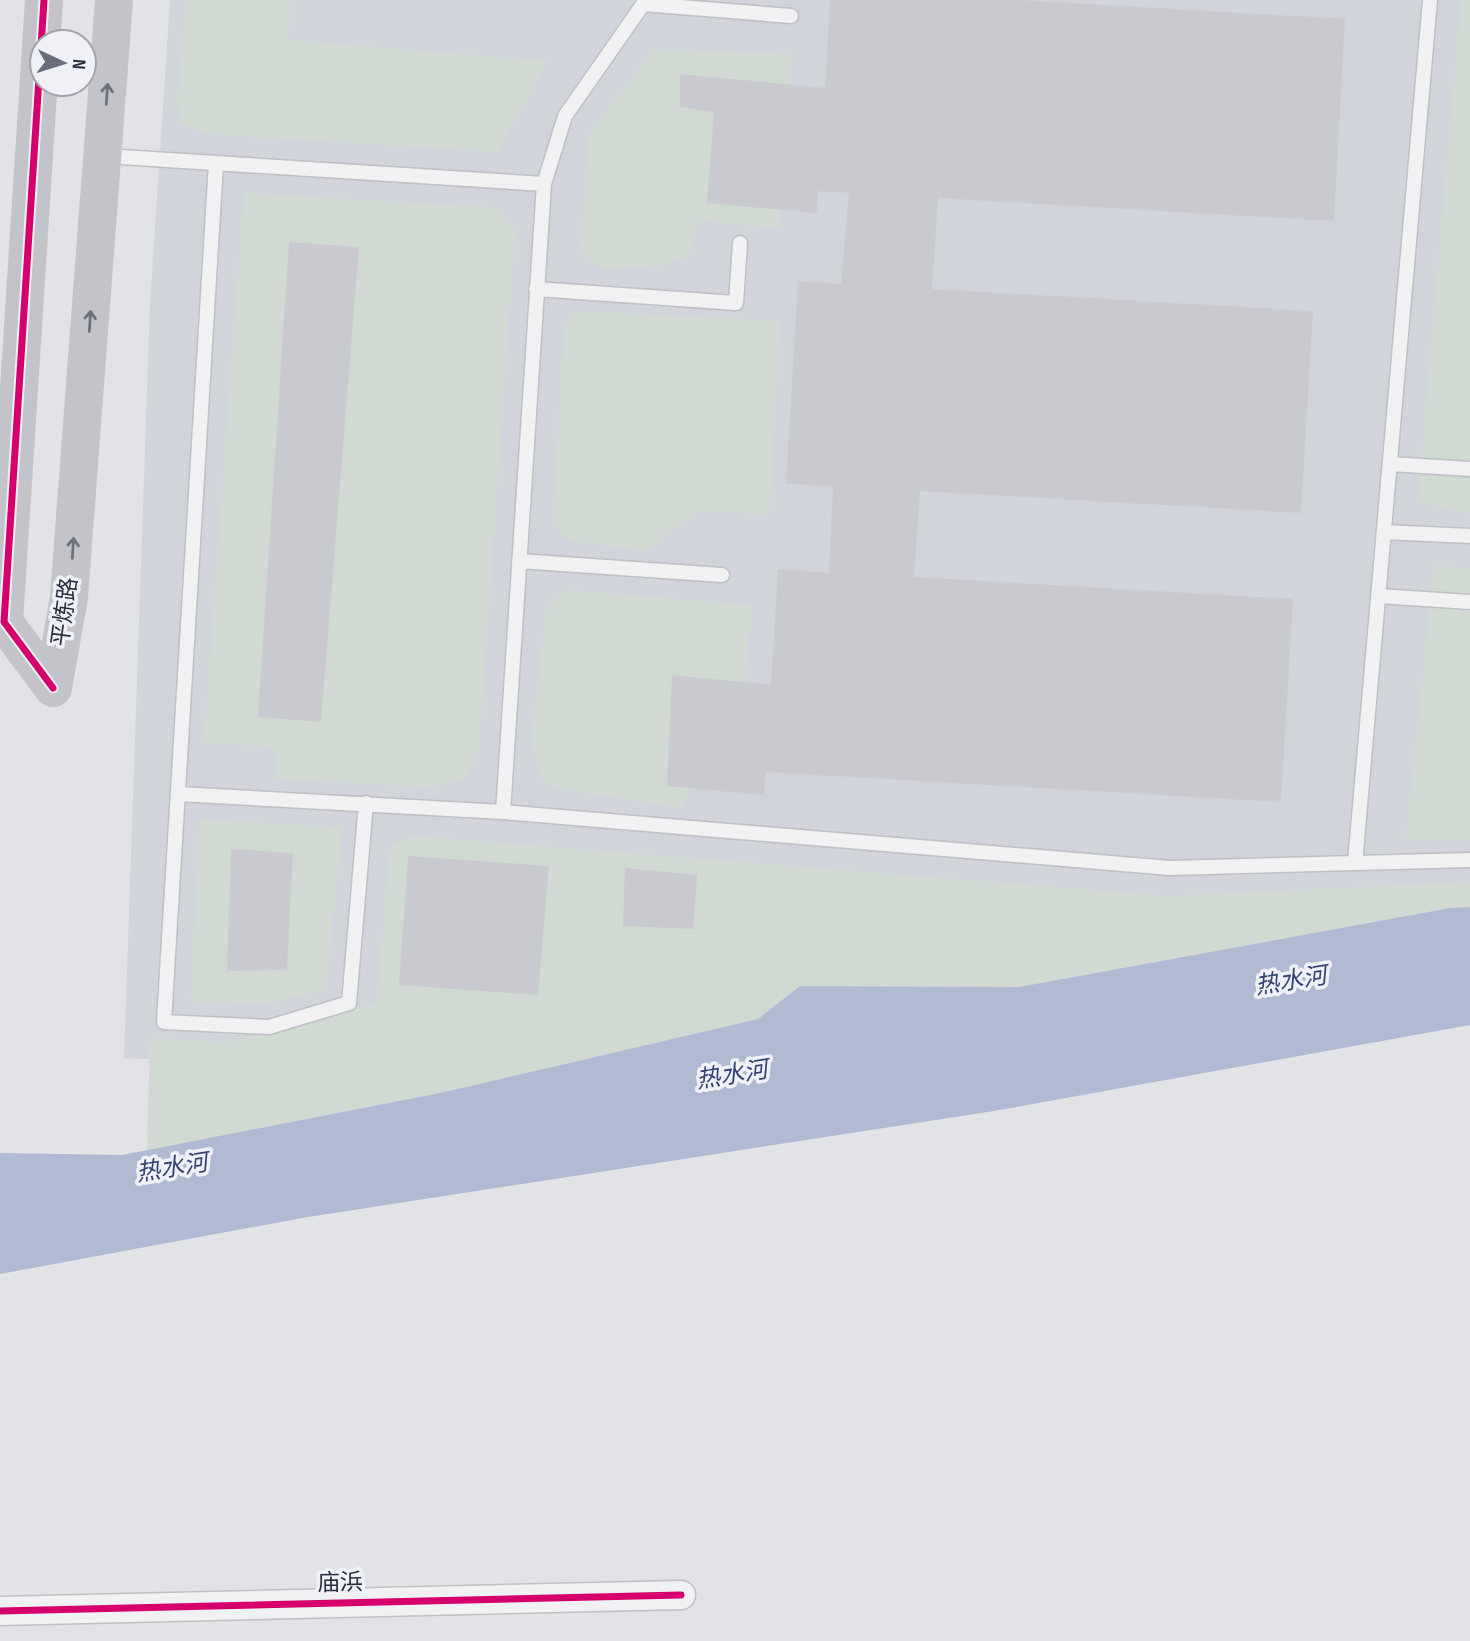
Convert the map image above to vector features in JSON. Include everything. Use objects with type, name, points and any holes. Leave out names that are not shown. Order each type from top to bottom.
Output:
[{"type":"street","name":"平炼路","points":[[44,0],[4,622],[53,688],[69,597],[114,0]]},
{"type":"street","name":"庙浜","points":[[0,1611],[681,1595]]},
{"type":"lane","points":[[1355,863],[1430,0]]},
{"type":"lane","points":[[503,812],[544,184],[565,116],[645,2],[791,16]]},
{"type":"lane","points":[[103,156],[544,184]]},
{"type":"lane","points":[[216,163],[164,1022],[269,1027],[349,1003],[366,803]]},
{"type":"lane","points":[[536,289],[736,303],[740,243]]},
{"type":"lane","points":[[1390,464],[1470,469]]},
{"type":"lane","points":[[1384,532],[1470,536]]},
{"type":"lane","points":[[519,561],[722,575]]},
{"type":"lane","points":[[1378,596],[1470,602]]},
{"type":"lane","points":[[178,794],[503,812],[1170,868],[1470,860]]},
{"type":"shaded area","points":[[170,0],[1470,0],[1470,905],[228,1063],[124,1058],[150,303]]},
{"type":"shaded area","points":[[186,0],[290,0],[288,40],[548,61],[497,152],[208,134],[180,123],[178,97]]},
{"type":"shaded area","points":[[1461,0],[1470,0],[1470,513],[1453,511],[1418,500]]},
{"type":"shaded area","points":[[655,49],[792,54],[780,229],[698,220],[689,255],[658,266],[603,269],[581,252],[589,134]]},
{"type":"shaded area","points":[[244,193],[499,208],[515,229],[478,757],[462,780],[430,787],[276,779],[275,747],[204,742]]},
{"type":"shaded area","points":[[572,311],[780,321],[769,514],[698,511],[645,551],[570,541],[553,524],[564,333]]},
{"type":"shaded area","points":[[1434,566],[1470,568],[1470,839],[1406,840]]},
{"type":"shaded area","points":[[567,590],[752,605],[736,770],[699,769],[682,808],[564,790],[544,782],[531,741],[547,606]]},
{"type":"shaded area","points":[[200,820],[342,827],[326,989],[265,1004],[191,1001]]},
{"type":"shaded area","points":[[413,836],[1168,896],[1470,882],[1470,907],[1450,908],[1019,987],[800,986],[758,1019],[440,1093],[147,1150],[150,1038],[230,1042],[377,1002],[390,847]]},
{"type":"water","name":"热水河","points":[[1470,907],[1470,1025],[994,1111],[302,1218],[0,1274],[0,1153],[122,1155],[440,1093],[758,1019],[800,986],[1019,987],[1450,908]]},
{"type":"building","points":[[830,0],[1020,0],[1345,19],[1334,221],[938,198],[932,289],[1313,311],[1301,513],[920,491],[914,577],[1293,599],[1281,802],[766,772],[764,795],[667,786],[672,675],[771,685],[778,569],[829,573],[833,486],[786,484],[798,281],[841,284],[849,193],[818,191],[817,213],[707,203],[714,112],[680,107],[680,74],[825,88]]},
{"type":"building","points":[[289,242],[359,247],[321,722],[258,717]]},
{"type":"building","points":[[231,849],[293,853],[287,970],[227,971]]},
{"type":"building","points":[[408,856],[549,866],[538,995],[399,985]]},
{"type":"building","points":[[625,868],[697,875],[693,929],[623,926]]},
{"type":"cycle path","points":[[44,0],[4,622],[53,688]]},
{"type":"cycle path","points":[[0,1611],[681,1595]]}]
